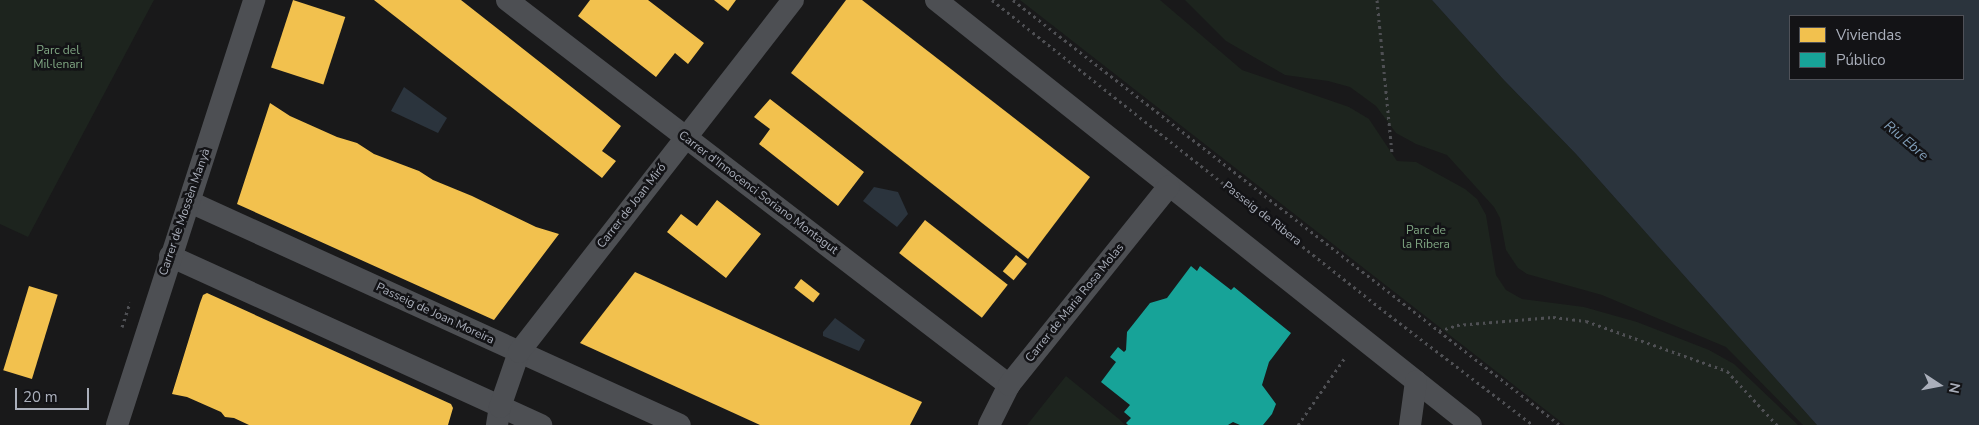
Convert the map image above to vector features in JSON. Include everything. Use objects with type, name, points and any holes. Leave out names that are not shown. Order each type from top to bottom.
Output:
[{"type":"street","name":"Carrer de Mossèn Manyà","points":[[117,425],[254,0]]},
{"type":"street","name":"Carrer d'Innocenci Soriano Montagut","points":[[508,0],[685,138],[1009,385]]},
{"type":"street","name":"Carrer de Joan Miró","points":[[499,416],[519,352],[793,0]]},
{"type":"street","points":[[936,0],[1471,425]]},
{"type":"street","name":"Carrer de Maria Rosa Molas","points":[[989,425],[1009,385],[1169,186]]},
{"type":"street","name":"Passeig de Joan Moreira","points":[[190,202],[680,425]]},
{"type":"street","points":[[170,256],[499,416],[541,425]]},
{"type":"street","points":[[1410,425],[1416,381]]},
{"type":"path","name":"Passeig de Ribera","points":[[992,0],[1376,304],[1533,425]]},
{"type":"path","points":[[1013,0],[1560,425]]},
{"type":"path","points":[[1378,0],[1392,154]]},
{"type":"path","points":[[1439,331],[1458,325],[1553,317],[1586,321],[1727,371],[1776,425]]},
{"type":"path","points":[[1298,425],[1346,356]]},
{"type":"green space","name":"Parc del Mil·lenari","points":[[0,0],[154,0],[28,237],[0,224]]},
{"type":"green space","name":"Parc de la Ribera","points":[[1020,0],[1160,0],[1242,70],[1349,107],[1369,119],[1397,161],[1416,162],[1465,189],[1477,199],[1486,215],[1496,275],[1506,290],[1522,299],[1584,307],[1637,322],[1709,350],[1734,364],[1798,425],[1565,425]]},
{"type":"green space","points":[[1185,0],[1432,0],[1503,79],[1576,154],[1817,425],[1803,425],[1726,347],[1602,295],[1527,274],[1518,268],[1506,250],[1500,218],[1494,207],[1447,155],[1416,144],[1396,133],[1376,106],[1350,87],[1328,81],[1285,75],[1226,41]]},
{"type":"green space","points":[[1066,376],[1119,419],[1125,425],[1027,425]]},
{"type":"water","name":"Riu Ebre","points":[[1432,0],[1979,0],[1979,425],[1817,425],[1576,154],[1503,79]]},
{"type":"water","points":[[404,87],[447,118],[438,133],[391,111]]},
{"type":"water","points":[[874,187],[898,192],[908,214],[897,227],[863,201]]},
{"type":"water","points":[[835,318],[865,340],[859,351],[823,336],[823,332]]},
{"type":"building: Viviendas","points":[[293,0],[345,17],[323,85],[271,68]]},
{"type":"building: Viviendas","points":[[374,0],[461,0],[621,126],[602,151],[616,161],[602,178]]},
{"type":"building: Viviendas","points":[[590,0],[648,0],[704,43],[688,64],[675,53],[656,77],[578,16]]},
{"type":"building: Viviendas","points":[[714,0],[736,0],[728,11]]},
{"type":"building: Viviendas","points":[[846,0],[862,0],[1090,177],[1028,259],[791,73]]},
{"type":"building: Viviendas","points":[[770,99],[864,172],[838,206],[759,144],[770,129],[754,117]]},
{"type":"building: Viviendas","points":[[270,103],[290,116],[337,137],[357,143],[374,154],[419,171],[433,180],[472,196],[536,227],[559,234],[494,320],[237,204]]},
{"type":"building: Viviendas","points":[[717,200],[761,234],[726,278],[667,232],[681,214],[697,226]]},
{"type":"building: Viviendas","points":[[925,220],[1008,285],[982,318],[899,253]]},
{"type":"building: Viviendas","points":[[1016,255],[1027,264],[1014,280],[1003,271]]},
{"type":"building: Viviendas","points":[[635,272],[922,402],[910,425],[760,425],[580,343]]},
{"type":"building: Viviendas","points":[[801,279],[820,294],[813,302],[794,288]]},
{"type":"building: Viviendas","points":[[29,286],[58,295],[32,379],[3,370]]},
{"type":"building: Viviendas","points":[[207,293],[451,404],[453,408],[448,425],[249,425],[234,418],[225,417],[221,412],[187,397],[172,394],[200,303],[203,295]]},
{"type":"building: Público","points":[[1191,266],[1197,271],[1200,266],[1231,290],[1234,287],[1291,333],[1269,362],[1262,385],[1276,404],[1272,414],[1263,425],[1240,425],[1233,422],[1228,425],[1128,425],[1126,423],[1131,418],[1124,412],[1130,405],[1101,382],[1116,362],[1110,357],[1118,347],[1124,352],[1126,350],[1127,332],[1150,303],[1167,298]]}]
